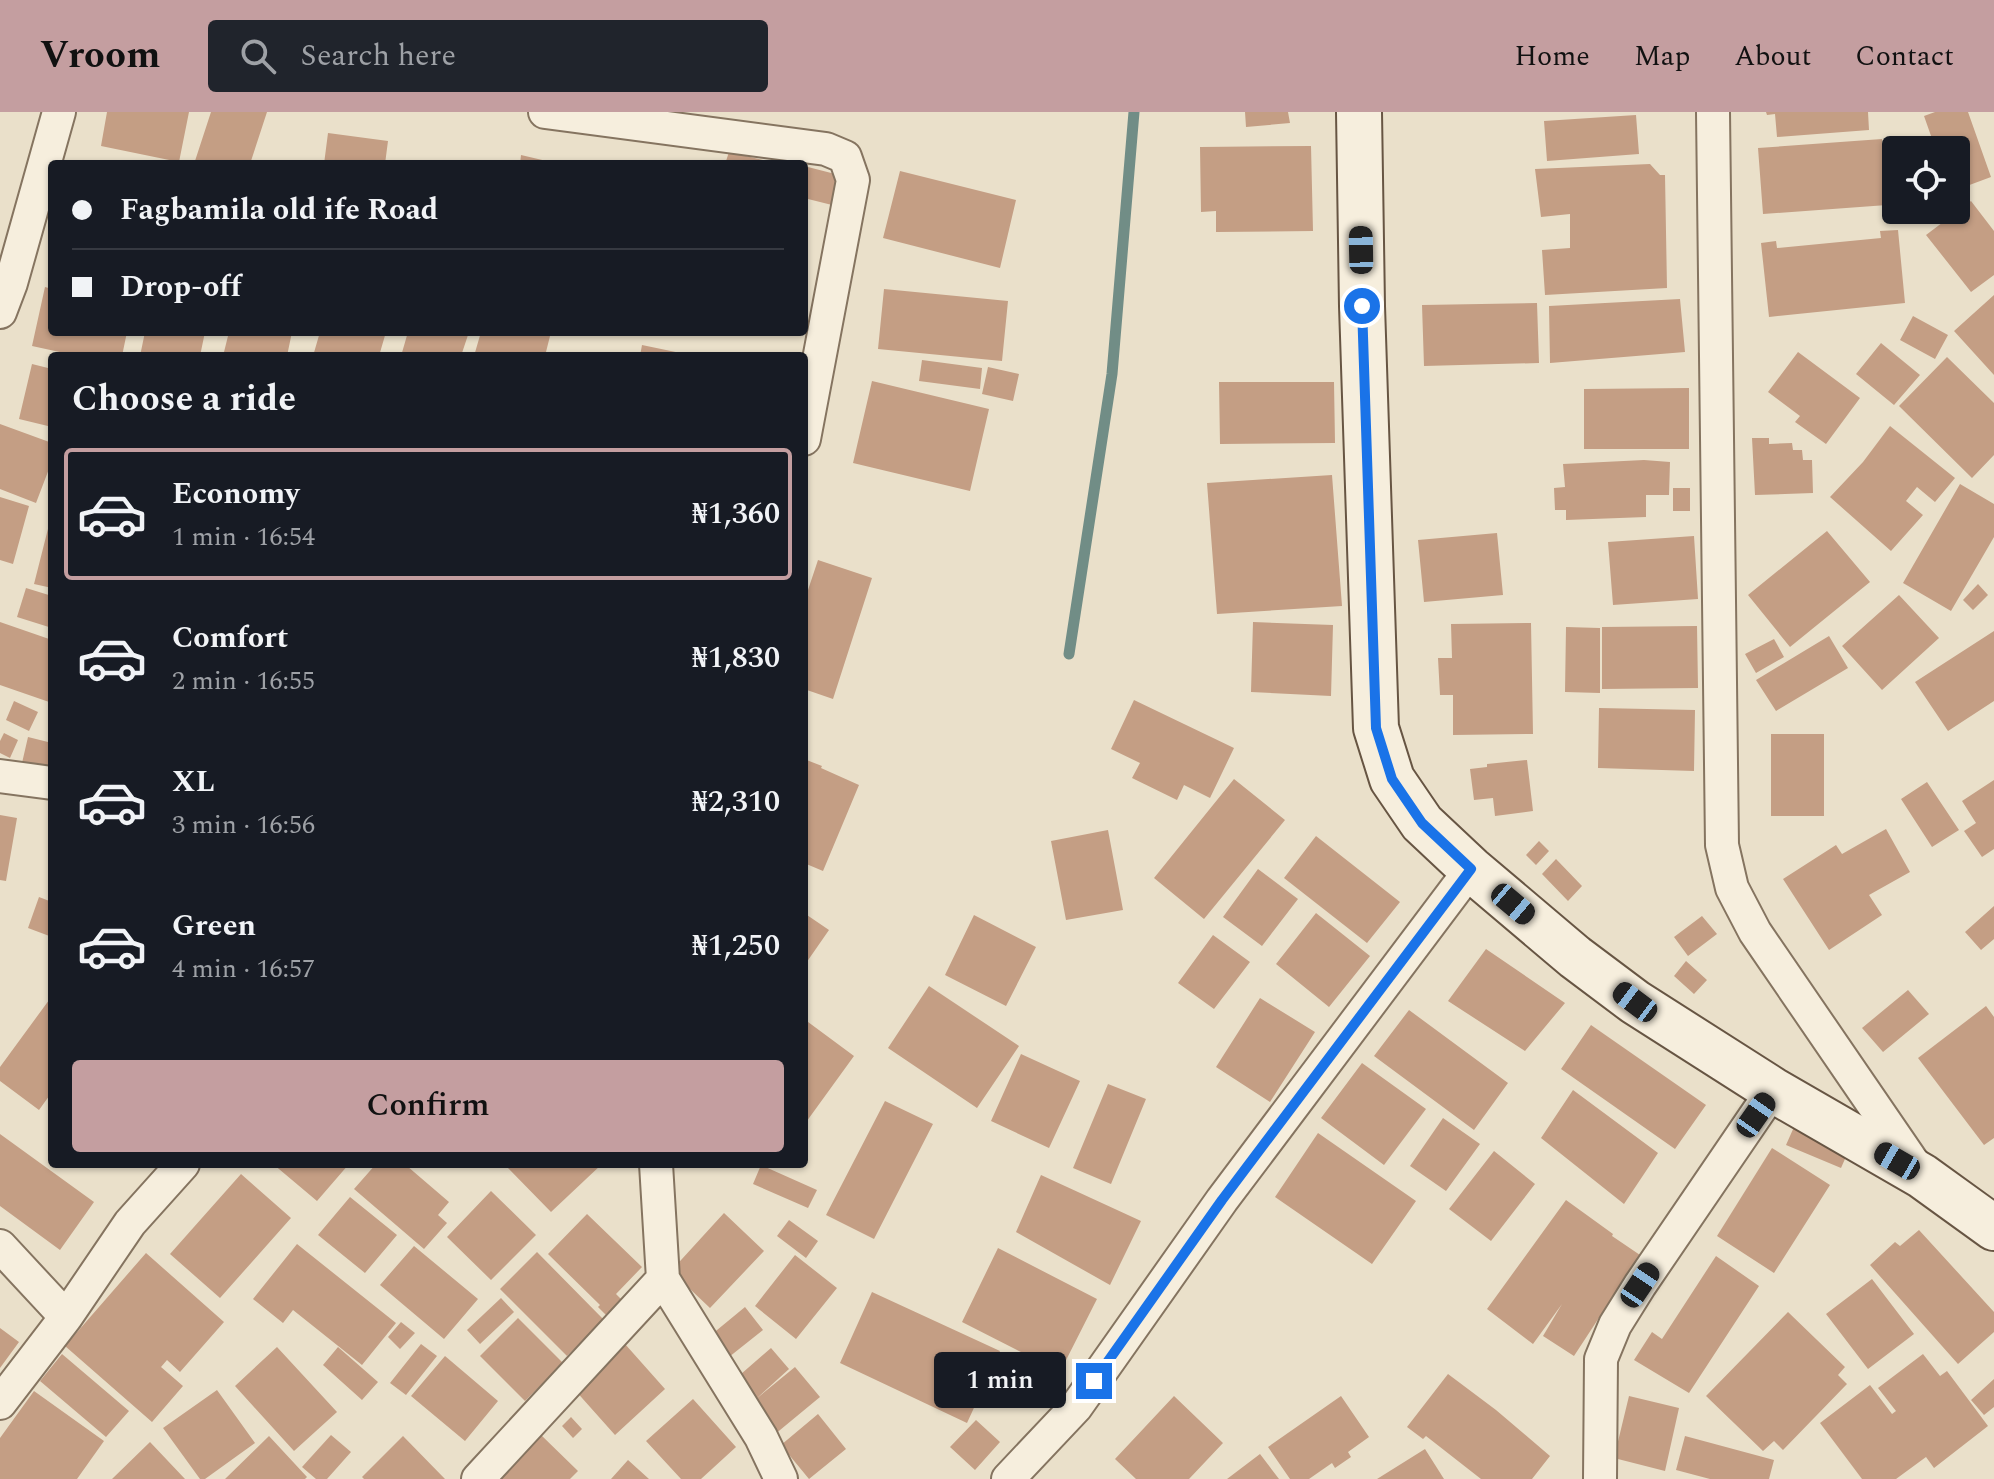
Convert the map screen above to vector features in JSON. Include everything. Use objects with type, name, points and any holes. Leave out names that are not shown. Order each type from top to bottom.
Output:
[{"type":"street","points":[[0,312],[59,112]]},
{"type":"street","points":[[545,112],[599,115],[826,149],[845,157],[853,180],[808,418]]},
{"type":"street","points":[[1359,112],[1376,728],[1392,779],[1422,823],[1471,869],[1575,957],[1635,1002],[1773,1090],[1922,1176],[1994,1228]]},
{"type":"street","points":[[1713,112],[1722,845],[1732,888],[1755,932],[1922,1176]]},
{"type":"street","points":[[0,776],[48,782]]},
{"type":"street","points":[[1008,1479],[1076,1407],[1222,1200],[1471,869]]},
{"type":"street","points":[[1600,1479],[1601,1359],[1615,1325],[1773,1090]]},
{"type":"street","points":[[0,1403],[66,1317],[130,1223],[179,1168]]},
{"type":"street","points":[[656,1168],[663,1279],[761,1437],[781,1479]]},
{"type":"street","points":[[0,1246],[66,1317]]},
{"type":"street","points":[[478,1479],[663,1279]]},
{"type":"building","points":[[107,112],[189,112],[179,160],[101,146]]},
{"type":"building","points":[[211,112],[267,112],[251,160],[195,160]]},
{"type":"building","points":[[1245,112],[1288,112],[1290,123],[1246,127]]},
{"type":"building","points":[[1766,112],[1868,112],[1869,130],[1777,137],[1775,114],[1767,115]]},
{"type":"building","points":[[1935,112],[1968,112],[1991,177],[1970,185],[1970,136],[1931,136],[1924,116]]},
{"type":"building","points":[[1636,115],[1639,154],[1547,161],[1544,121]]},
{"type":"building","points":[[328,133],[388,141],[386,160],[325,160]]},
{"type":"building","points":[[1882,139],[1882,205],[1763,214],[1758,148]]},
{"type":"building","points":[[1311,146],[1313,231],[1216,232],[1216,211],[1201,212],[1200,147]]},
{"type":"building","points":[[729,152],[763,160],[726,160]]},
{"type":"building","points":[[521,155],[542,160],[520,160]]},
{"type":"building","points":[[1650,164],[1660,175],[1665,175],[1667,288],[1545,295],[1542,250],[1570,248],[1570,214],[1541,217],[1535,169]]},
{"type":"building","points":[[808,167],[839,175],[832,205],[808,199]]},
{"type":"building","points":[[900,171],[1016,200],[1000,268],[883,238]]},
{"type":"building","points":[[1970,202],[1994,231],[1994,275],[1971,292],[1926,235],[1941,224],[1970,224]]},
{"type":"building","points":[[1898,230],[1905,303],[1769,317],[1761,243],[1776,241],[1777,248],[1881,238],[1880,231]]},
{"type":"building","points":[[45,287],[48,288],[48,336],[126,336],[123,352],[60,352],[32,346]]},
{"type":"building","points":[[884,289],[1008,301],[1002,361],[878,349]]},
{"type":"building","points":[[1994,295],[1994,375],[1954,331]]},
{"type":"building","points":[[1680,299],[1685,352],[1550,363],[1549,306]]},
{"type":"building","points":[[1537,303],[1539,363],[1424,366],[1422,305]]},
{"type":"building","points":[[1913,316],[1948,335],[1935,359],[1900,340]]},
{"type":"building","points":[[144,336],[204,336],[201,352],[141,352]]},
{"type":"building","points":[[228,336],[291,336],[288,352],[224,352]]},
{"type":"building","points":[[319,336],[385,336],[380,352],[314,352]]},
{"type":"building","points":[[407,336],[468,336],[462,352],[402,352]]},
{"type":"building","points":[[480,336],[550,336],[546,352],[475,352]]},
{"type":"building","points":[[1881,343],[1920,375],[1894,405],[1856,374]]},
{"type":"building","points":[[642,345],[676,352],[641,352]]},
{"type":"building","points":[[1798,352],[1860,398],[1826,444],[1795,422],[1800,416],[1768,392]]},
{"type":"building","points":[[1947,357],[1994,403],[1994,455],[1972,478],[1899,406]]},
{"type":"building","points":[[922,360],[982,368],[980,389],[919,381]]},
{"type":"building","points":[[32,364],[48,368],[48,426],[19,419]]},
{"type":"building","points":[[988,367],[1019,374],[1013,401],[982,394]]},
{"type":"building","points":[[872,381],[989,409],[970,491],[853,463]]},
{"type":"building","points":[[1219,382],[1334,382],[1335,443],[1220,444]]},
{"type":"building","points":[[1689,388],[1689,449],[1584,449],[1584,389]]},
{"type":"building","points":[[0,424],[48,442],[48,472],[36,503],[0,489]]},
{"type":"building","points":[[1890,426],[1955,478],[1935,502],[1917,487],[1906,501],[1923,515],[1891,551],[1830,497],[1863,462]]},
{"type":"building","points":[[1752,438],[1769,438],[1769,444],[1792,443],[1793,450],[1802,450],[1803,460],[1812,460],[1813,493],[1755,495]]},
{"type":"building","points":[[1644,460],[1670,462],[1669,495],[1646,495],[1646,517],[1566,520],[1566,510],[1555,510],[1554,488],[1565,487],[1563,464]]},
{"type":"building","points":[[1332,475],[1342,606],[1217,614],[1207,483]]},
{"type":"building","points":[[1960,484],[1994,504],[1994,537],[1951,611],[1903,583]]},
{"type":"building","points":[[1673,488],[1690,488],[1690,511],[1673,511]]},
{"type":"building","points":[[0,497],[29,506],[13,564],[0,560]]},
{"type":"building","points":[[48,529],[48,587],[34,584]]},
{"type":"building","points":[[1827,531],[1870,582],[1790,647],[1748,595]]},
{"type":"building","points":[[1497,533],[1503,595],[1424,602],[1418,540]]},
{"type":"building","points":[[1694,536],[1698,599],[1613,605],[1608,542]]},
{"type":"building","points":[[818,560],[872,578],[833,699],[808,690],[808,590]]},
{"type":"building","points":[[1978,584],[1988,595],[1973,610],[1963,600]]},
{"type":"building","points":[[26,588],[48,595],[48,627],[17,617]]},
{"type":"building","points":[[1899,595],[1939,638],[1882,690],[1842,646]]},
{"type":"building","points":[[0,622],[48,639],[48,702],[0,685]]},
{"type":"building","points":[[1253,622],[1333,625],[1331,696],[1251,692]]},
{"type":"building","points":[[1531,623],[1533,734],[1453,735],[1453,695],[1440,695],[1438,658],[1452,658],[1451,624]]},
{"type":"building","points":[[1697,626],[1698,688],[1602,689],[1602,627]]},
{"type":"building","points":[[1566,627],[1600,628],[1600,693],[1565,692]]},
{"type":"building","points":[[1994,631],[1994,701],[1948,731],[1915,682]]},
{"type":"building","points":[[1829,636],[1848,668],[1776,711],[1756,680]]},
{"type":"building","points":[[1774,639],[1784,657],[1756,673],[1745,654]]},
{"type":"building","points":[[1134,700],[1234,748],[1210,798],[1184,785],[1177,800],[1132,778],[1140,763],[1111,749]]},
{"type":"building","points":[[14,701],[38,712],[29,731],[6,720]]},
{"type":"building","points":[[1599,708],[1695,710],[1694,771],[1598,768]]},
{"type":"building","points":[[4,733],[18,740],[10,758],[0,753]]},
{"type":"building","points":[[1771,734],[1824,734],[1824,816],[1771,816]]},
{"type":"building","points":[[28,737],[48,742],[48,769],[22,763]]},
{"type":"building","points":[[1527,760],[1533,811],[1495,816],[1493,798],[1474,800],[1470,769]]},
{"type":"building","points":[[808,761],[859,785],[823,871],[808,865]]},
{"type":"building","points":[[1234,779],[1285,820],[1204,919],[1154,878]]},
{"type":"building","points":[[1994,780],[1994,849],[1982,857],[1964,831],[1976,823],[1962,801]]},
{"type":"building","points":[[1927,782],[1959,830],[1932,847],[1901,799]]},
{"type":"building","points":[[0,815],[17,818],[6,881],[0,880]]},
{"type":"building","points":[[1886,829],[1910,872],[1869,895],[1882,915],[1829,950],[1783,879],[1836,845],[1842,854]]},
{"type":"building","points":[[1108,830],[1123,910],[1066,920],[1051,841]]},
{"type":"building","points":[[1316,836],[1400,902],[1367,943],[1284,878]]},
{"type":"building","points":[[1539,841],[1549,851],[1536,865],[1526,855]]},
{"type":"building","points":[[1556,859],[1582,886],[1568,901],[1542,874]]},
{"type":"building","points":[[1258,869],[1298,899],[1262,946],[1223,917]]},
{"type":"building","points":[[39,897],[48,900],[48,936],[28,928]]},
{"type":"building","points":[[1994,906],[1994,939],[1981,950],[1965,932]]},
{"type":"building","points":[[1316,913],[1370,956],[1329,1007],[1276,964]]},
{"type":"building","points":[[974,915],[1036,947],[1006,1006],[945,975]]},
{"type":"building","points":[[808,916],[829,930],[808,960]]},
{"type":"building","points":[[1702,916],[1717,934],[1688,956],[1674,937]]},
{"type":"building","points":[[1213,935],[1250,962],[1214,1009],[1178,983]]},
{"type":"building","points":[[1486,949],[1565,1003],[1525,1051],[1448,1001]]},
{"type":"building","points":[[1686,961],[1707,980],[1694,994],[1674,976]]},
{"type":"building","points":[[929,986],[1019,1046],[977,1108],[888,1048]]},
{"type":"building","points":[[1908,990],[1929,1014],[1883,1052],[1862,1028]]},
{"type":"building","points":[[1260,998],[1315,1032],[1270,1102],[1216,1067]]},
{"type":"building","points":[[48,1001],[48,1098],[39,1110],[0,1081],[0,1067]]},
{"type":"building","points":[[1986,1006],[1994,1017],[1994,1138],[1984,1145],[1918,1058]]},
{"type":"building","points":[[1409,1010],[1508,1083],[1474,1130],[1374,1056]]},
{"type":"building","points":[[808,1022],[854,1056],[808,1119]]},
{"type":"building","points":[[1591,1025],[1706,1105],[1675,1149],[1561,1069]]},
{"type":"building","points":[[1021,1054],[1080,1081],[1049,1148],[991,1121]]},
{"type":"building","points":[[1362,1063],[1426,1109],[1384,1165],[1321,1118]]},
{"type":"building","points":[[1108,1084],[1146,1099],[1111,1184],[1073,1168]]},
{"type":"building","points":[[1573,1090],[1658,1153],[1624,1204],[1541,1138]]},
{"type":"building","points":[[885,1101],[933,1124],[874,1239],[826,1215]]},
{"type":"building","points":[[1443,1118],[1480,1144],[1446,1191],[1410,1166]]},
{"type":"building","points":[[1794,1127],[1852,1143],[1841,1168],[1786,1145]]},
{"type":"building","points":[[1318,1133],[1416,1201],[1372,1264],[1275,1197]]},
{"type":"building","points":[[0,1134],[94,1202],[60,1250],[0,1206]]},
{"type":"building","points":[[1772,1148],[1830,1185],[1774,1273],[1717,1236]]},
{"type":"building","points":[[1494,1151],[1535,1184],[1491,1241],[1449,1209]]},
{"type":"building","points":[[278,1168],[346,1168],[317,1201]]},
{"type":"building","points":[[372,1168],[409,1168],[449,1202],[438,1215],[447,1223],[424,1249],[354,1189]]},
{"type":"building","points":[[508,1168],[598,1168],[551,1212]]},
{"type":"building","points":[[760,1168],[768,1168],[817,1190],[808,1208],[753,1184]]},
{"type":"building","points":[[241,1174],[291,1218],[220,1298],[170,1254]]},
{"type":"building","points":[[1041,1175],[1141,1221],[1110,1285],[1016,1232]]},
{"type":"building","points":[[491,1191],[536,1235],[491,1280],[447,1237]]},
{"type":"building","points":[[350,1197],[397,1235],[365,1273],[318,1235]]},
{"type":"building","points":[[1566,1200],[1640,1255],[1574,1356],[1543,1336],[1562,1304],[1533,1344],[1487,1309]]},
{"type":"building","points":[[724,1213],[764,1251],[710,1308],[671,1271]]},
{"type":"building","points":[[587,1214],[642,1267],[616,1294],[628,1306],[613,1322],[548,1254]]},
{"type":"building","points":[[789,1220],[818,1241],[806,1258],[777,1236]]},
{"type":"building","points":[[1919,1230],[1994,1312],[1994,1332],[1958,1364],[1870,1265],[1895,1242],[1900,1246]]},
{"type":"building","points":[[297,1244],[396,1323],[362,1365],[293,1310],[283,1323],[253,1299]]},
{"type":"building","points":[[414,1246],[478,1299],[444,1339],[380,1285]]},
{"type":"building","points":[[998,1248],[1097,1299],[1060,1372],[962,1322]]},
{"type":"building","points":[[537,1252],[604,1320],[567,1356],[500,1289]]},
{"type":"building","points":[[146,1253],[224,1322],[180,1372],[167,1360],[161,1367],[183,1386],[152,1422],[65,1346]]},
{"type":"building","points":[[795,1255],[837,1288],[796,1339],[755,1306]]},
{"type":"building","points":[[1716,1256],[1759,1286],[1689,1393],[1634,1360],[1652,1332],[1662,1339]]},
{"type":"building","points":[[1872,1279],[1914,1334],[1868,1369],[1826,1314]]},
{"type":"building","points":[[872,1292],[1000,1351],[967,1423],[840,1363]]},
{"type":"building","points":[[501,1298],[514,1312],[480,1344],[467,1330]]},
{"type":"building","points":[[745,1307],[763,1330],[729,1357],[711,1335]]},
{"type":"building","points":[[1788,1312],[1845,1367],[1838,1375],[1847,1384],[1783,1450],[1774,1441],[1763,1451],[1706,1396]]},
{"type":"building","points":[[518,1318],[563,1363],[525,1401],[480,1356]]},
{"type":"building","points":[[401,1322],[415,1333],[400,1349],[388,1337]]},
{"type":"building","points":[[0,1328],[19,1342],[0,1368]]},
{"type":"building","points":[[421,1344],[437,1356],[406,1395],[390,1383]]},
{"type":"building","points":[[625,1344],[665,1389],[615,1435],[574,1389]]},
{"type":"building","points":[[277,1347],[337,1412],[294,1451],[235,1386]]},
{"type":"building","points":[[338,1347],[378,1382],[362,1400],[323,1365]]},
{"type":"building","points":[[771,1348],[789,1369],[756,1399],[795,1367],[820,1397],[774,1435],[733,1381]]},
{"type":"building","points":[[62,1354],[129,1411],[106,1437],[40,1381]]},
{"type":"building","points":[[1923,1354],[1940,1376],[1947,1371],[1988,1426],[1934,1468],[1926,1457],[1896,1479],[1862,1479],[1820,1423],[1870,1385],[1892,1414],[1896,1411],[1878,1388]]},
{"type":"building","points":[[445,1356],[498,1401],[465,1441],[411,1396]]},
{"type":"building","points":[[1448,1374],[1550,1456],[1532,1479],[1481,1479],[1426,1436],[1423,1439],[1407,1427]]},
{"type":"building","points":[[1994,1379],[1994,1407],[1984,1415],[1971,1400]]},
{"type":"building","points":[[217,1390],[255,1443],[205,1479],[200,1479],[163,1428]]},
{"type":"building","points":[[34,1391],[104,1441],[77,1479],[0,1479],[0,1438]]},
{"type":"building","points":[[1174,1396],[1223,1443],[1189,1479],[1136,1479],[1115,1459]]},
{"type":"building","points":[[1341,1396],[1369,1437],[1348,1452],[1351,1457],[1335,1468],[1332,1463],[1309,1479],[1290,1479],[1268,1447]]},
{"type":"building","points":[[1629,1396],[1679,1408],[1665,1471],[1614,1458]]},
{"type":"building","points":[[693,1399],[736,1447],[701,1479],[681,1479],[646,1441]]},
{"type":"building","points":[[818,1414],[846,1449],[809,1479],[781,1445]]},
{"type":"building","points":[[571,1417],[582,1429],[573,1438],[562,1426]]},
{"type":"building","points":[[976,1420],[1000,1442],[975,1470],[950,1447]]},
{"type":"building","points":[[540,1434],[578,1471],[570,1479],[498,1479]]},
{"type":"building","points":[[331,1435],[351,1452],[327,1479],[316,1479],[302,1467]]},
{"type":"building","points":[[269,1436],[307,1477],[305,1479],[225,1479]]},
{"type":"building","points":[[403,1436],[445,1479],[362,1477]]},
{"type":"building","points":[[1685,1436],[1774,1460],[1769,1479],[1710,1479],[1676,1470]]},
{"type":"building","points":[[150,1442],[185,1479],[112,1479]]},
{"type":"building","points":[[1425,1449],[1444,1479],[1377,1479]]},
{"type":"building","points":[[1260,1454],[1279,1479],[1227,1479]]},
{"type":"building","points":[[628,1460],[649,1479],[611,1479]]},
{"type":"waterway","points":[[1069,654],[1112,374],[1134,112]]},
{"type":"route","points":[[1094,1381],[1222,1200],[1471,869],[1422,823],[1392,779],[1376,728],[1362,306]]}]
